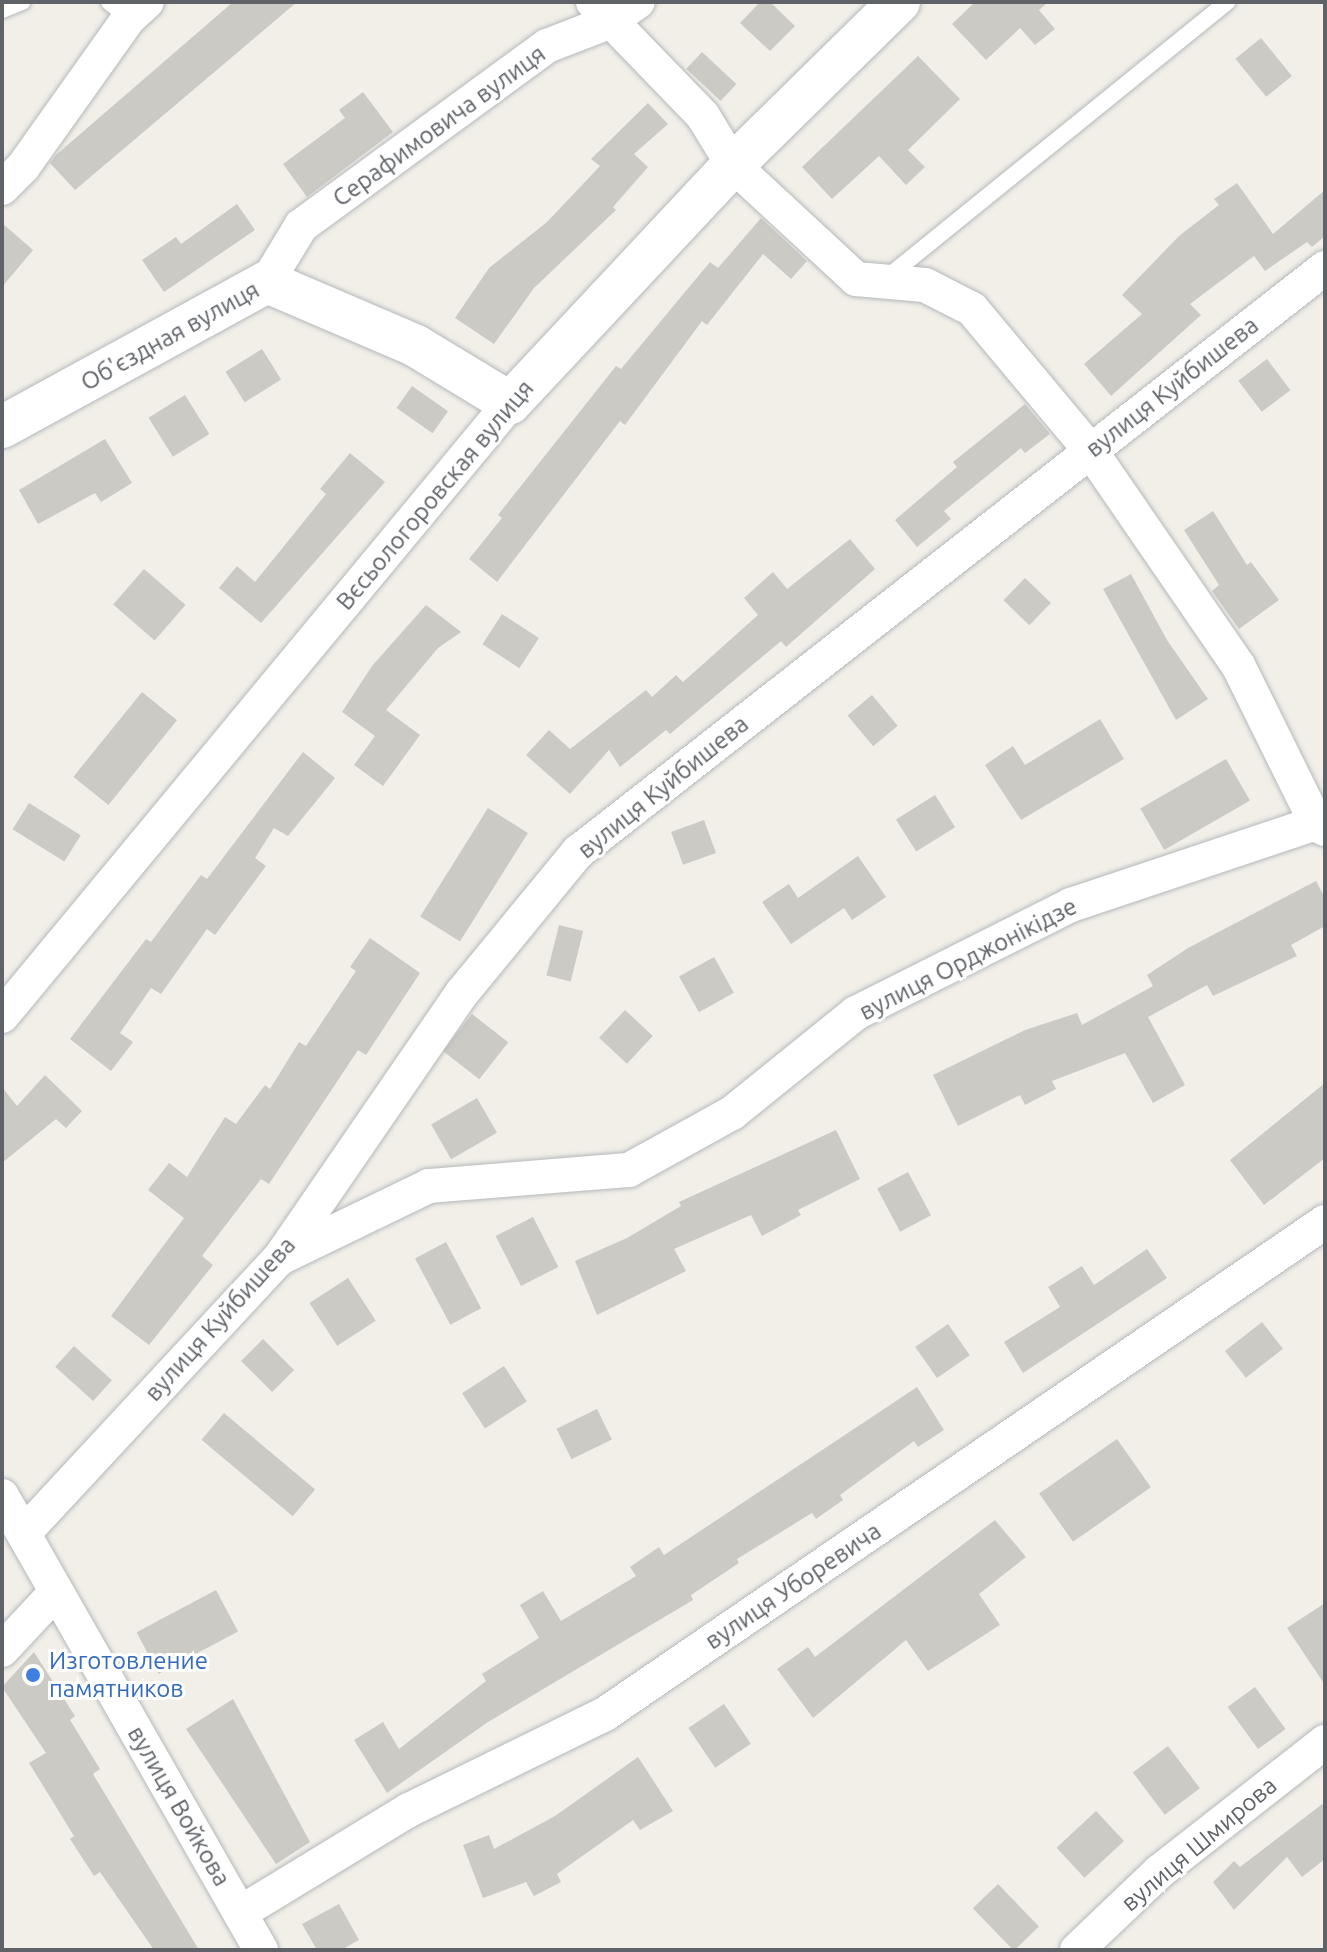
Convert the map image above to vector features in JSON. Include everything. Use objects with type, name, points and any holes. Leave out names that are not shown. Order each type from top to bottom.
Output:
[{"type":"street","name":"Серафимовича вулиця","points":[[267,282],[301,226],[547,46],[601,12],[638,2]]},
{"type":"street","name":"Вєсьологоровская вулиця","points":[[2,1016],[510,403],[733,165],[899,2]]},
{"type":"street","points":[[2,188],[23,167],[128,7]]},
{"type":"street","points":[[601,12],[703,116],[733,165],[856,279],[925,285],[972,309],[1090,450],[1238,665],[1322,825]]},
{"type":"street","name":"вулиця Куйбишева","points":[[24,1533],[279,1259],[462,993],[578,852],[1325,268]]},
{"type":"street","name":"Об'єздная вулиця","points":[[2,427],[267,282],[416,346],[510,403]]},
{"type":"street","name":"вулиця Орджонікідзе","points":[[279,1259],[429,1186],[629,1170],[732,1113],[856,1013],[1071,905],[1322,825]]},
{"type":"street","name":"вулиця Уборевича","points":[[240,1913],[409,1810],[605,1714],[1325,1222]]},
{"type":"street","name":"вулиця Войкова","points":[[2,1496],[261,1950]]},
{"type":"street","points":[[2,1650],[56,1592]]},
{"type":"street","name":"вулиця Шмирова","points":[[1077,1950],[1159,1872],[1325,1742]]},
{"type":"lane","points":[[2,10],[22,2]]},
{"type":"lane","points":[[879,283],[1227,2]]},
{"type":"building","points":[[233,2],[297,2],[75,190],[50,163],[56,155]]},
{"type":"building","points":[[760,2],[770,2],[795,26],[770,51],[740,23]]},
{"type":"building","points":[[975,2],[1048,2],[1039,10],[1055,29],[1035,45],[1020,28],[986,60],[952,24]]},
{"type":"building","points":[[1261,38],[1292,76],[1266,97],[1235,59]]},
{"type":"building","points":[[702,52],[736,84],[721,101],[686,69]]},
{"type":"building","points":[[918,56],[960,99],[908,150],[925,167],[906,185],[879,156],[832,199],[802,167]]},
{"type":"building","points":[[363,92],[393,132],[307,197],[283,164],[345,118],[339,110]]},
{"type":"building","points":[[648,103],[668,124],[634,154],[648,167],[613,207],[616,210],[534,288],[494,344],[455,318],[489,268],[547,222],[600,166],[591,159]]},
{"type":"building","points":[[1237,183],[1273,234],[1325,190],[1325,236],[1312,247],[1307,242],[1265,271],[1254,256],[1190,304],[1201,315],[1111,396],[1084,364],[1142,314],[1122,295],[1179,236],[1219,205],[1214,199]]},
{"type":"building","points":[[237,204],[255,230],[164,292],[142,260],[176,237],[181,244]]},
{"type":"building","points":[[761,218],[807,261],[791,279],[763,254],[707,325],[702,321],[625,425],[620,421],[497,582],[469,559],[502,518],[498,515],[616,366],[621,369],[710,262],[718,268]]},
{"type":"building","points":[[2,223],[33,250],[2,287]]},
{"type":"building","points":[[262,349],[281,380],[245,402],[226,372]]},
{"type":"building","points":[[1267,359],[1290,390],[1262,412],[1238,381]]},
{"type":"building","points":[[412,386],[448,411],[433,433],[397,408]]},
{"type":"building","points":[[185,395],[209,434],[173,457],[149,418]]},
{"type":"building","points":[[1025,404],[1050,434],[1025,453],[1021,448],[944,511],[951,519],[917,547],[895,520],[957,467],[953,462]]},
{"type":"building","points":[[105,439],[132,483],[101,502],[95,493],[38,524],[19,490]]},
{"type":"building","points":[[350,453],[385,482],[261,623],[219,588],[237,566],[255,582],[326,494],[320,489]]},
{"type":"building","points":[[1213,511],[1247,565],[1251,562],[1279,600],[1239,629],[1212,591],[1219,585],[1184,530]]},
{"type":"building","points":[[850,539],[875,569],[786,647],[781,641],[670,734],[666,730],[620,767],[609,750],[570,794],[526,755],[549,730],[570,749],[646,690],[652,697],[676,675],[683,682],[758,615],[744,598],[773,572],[787,589]]},
{"type":"building","points":[[144,569],[186,605],[155,641],[113,604]]},
{"type":"building","points":[[1131,574],[1167,640],[1208,699],[1176,720],[1103,589]]},
{"type":"building","points":[[1025,578],[1051,603],[1029,625],[1003,600]]},
{"type":"building","points":[[426,605],[461,632],[438,648],[386,710],[420,735],[383,786],[354,765],[375,736],[342,712],[372,666]]},
{"type":"building","points":[[502,614],[539,638],[519,668],[482,644]]},
{"type":"building","points":[[142,692],[177,720],[108,805],[73,777]]},
{"type":"building","points":[[872,695],[898,726],[873,746],[847,716]]},
{"type":"building","points":[[1100,719],[1124,759],[1021,820],[985,765],[1013,746],[1025,765]]},
{"type":"building","points":[[303,752],[335,778],[288,836],[274,828],[255,858],[266,866],[215,935],[207,929],[161,994],[151,988],[120,1033],[133,1042],[111,1071],[70,1039],[146,939],[151,942],[201,875],[207,879]]},
{"type":"building","points":[[1226,759],[1250,801],[1164,850],[1140,809]]},
{"type":"building","points":[[935,795],[955,827],[916,852],[896,819]]},
{"type":"building","points":[[29,803],[81,835],[64,862],[13,829]]},
{"type":"building","points":[[488,808],[528,833],[460,941],[420,917]]},
{"type":"building","points":[[704,820],[716,853],[683,865],[671,832]]},
{"type":"building","points":[[858,856],[886,897],[852,920],[844,908],[791,944],[762,902],[789,884],[798,898]]},
{"type":"building","points":[[1316,881],[1325,898],[1325,926],[1291,945],[1297,956],[1213,996],[1207,985],[1148,1017],[1185,1085],[1153,1103],[1125,1053],[1052,1081],[1056,1089],[1025,1105],[1020,1095],[958,1126],[933,1075],[1025,1030],[1077,1013],[1082,1025],[1153,986],[1147,975],[1188,948]]},
{"type":"building","points":[[559,925],[583,931],[571,982],[546,975]]},
{"type":"building","points":[[370,938],[420,973],[366,1055],[358,1050],[269,1184],[261,1179],[202,1256],[213,1265],[149,1345],[111,1316],[184,1218],[148,1190],[169,1163],[187,1177],[225,1117],[236,1124],[265,1085],[270,1089],[299,1042],[306,1046],[356,971],[350,967]]},
{"type":"building","points":[[714,957],[734,993],[699,1012],[679,976]]},
{"type":"building","points":[[625,1010],[653,1036],[627,1064],[599,1038]]},
{"type":"building","points":[[472,1014],[508,1042],[479,1079],[443,1051]]},
{"type":"building","points":[[45,1075],[82,1111],[66,1128],[56,1119],[2,1163],[2,1087],[17,1106]]},
{"type":"building","points":[[1325,1083],[1325,1158],[1264,1205],[1230,1160]]},
{"type":"building","points":[[477,1098],[497,1133],[451,1159],[431,1124]]},
{"type":"building","points":[[836,1130],[860,1179],[798,1210],[801,1215],[762,1236],[751,1215],[674,1249],[686,1271],[597,1315],[575,1261],[627,1238],[681,1206],[679,1202]]},
{"type":"building","points":[[908,1172],[931,1215],[900,1232],[877,1188]]},
{"type":"building","points":[[533,1217],[558,1267],[521,1286],[496,1236]]},
{"type":"building","points":[[446,1242],[481,1308],[450,1325],[415,1258]]},
{"type":"building","points":[[1147,1249],[1167,1278],[1023,1373],[1004,1342],[1060,1307],[1048,1287],[1082,1266],[1094,1285]]},
{"type":"building","points":[[348,1278],[376,1321],[337,1346],[309,1303]]},
{"type":"building","points":[[1262,1322],[1283,1349],[1246,1378],[1225,1351]]},
{"type":"building","points":[[948,1324],[970,1355],[937,1378],[915,1347]]},
{"type":"building","points":[[263,1339],[294,1370],[272,1392],[241,1361]]},
{"type":"building","points":[[74,1346],[112,1380],[93,1401],[55,1367]]},
{"type":"building","points":[[504,1366],[527,1401],[485,1428],[462,1393]]},
{"type":"building","points":[[917,1387],[944,1430],[918,1447],[914,1441],[840,1495],[843,1500],[816,1519],[812,1513],[737,1559],[739,1563],[691,1595],[693,1600],[488,1722],[387,1793],[354,1740],[383,1722],[399,1749],[486,1681],[482,1674],[539,1638],[520,1605],[543,1591],[561,1621],[636,1576],[630,1567],[659,1547],[664,1555]]},
{"type":"building","points":[[597,1409],[612,1440],[571,1459],[557,1429]]},
{"type":"building","points":[[224,1413],[315,1489],[293,1516],[202,1440]]},
{"type":"building","points":[[1117,1439],[1151,1487],[1073,1542],[1039,1493]]},
{"type":"building","points":[[995,1520],[1026,1557],[979,1594],[1000,1625],[928,1671],[906,1640],[813,1718],[777,1669],[808,1647],[815,1657]]},
{"type":"building","points":[[216,1590],[238,1631],[159,1674],[137,1632]]},
{"type":"building","points":[[1325,1603],[1325,1685],[1287,1628]]},
{"type":"building","points":[[34,1652],[75,1716],[70,1720],[100,1769],[93,1774],[199,1950],[154,1950],[100,1872],[94,1876],[70,1839],[74,1836],[29,1763],[46,1753],[2,1687]]},
{"type":"building","points":[[1255,1687],[1286,1729],[1258,1749],[1227,1707]]},
{"type":"building","points":[[233,1699],[310,1842],[276,1864],[186,1729]]},
{"type":"building","points":[[724,1704],[751,1744],[715,1768],[688,1728]]},
{"type":"building","points":[[1168,1746],[1200,1788],[1165,1815],[1133,1772]]},
{"type":"building","points":[[638,1757],[673,1811],[640,1830],[633,1820],[557,1874],[561,1882],[534,1896],[526,1882],[483,1898],[463,1845],[489,1835],[494,1849],[555,1816]]},
{"type":"building","points":[[1325,1802],[1325,1859],[1302,1877],[1287,1857],[1234,1910],[1213,1882],[1234,1861],[1240,1867]]},
{"type":"building","points":[[1096,1811],[1124,1841],[1084,1878],[1057,1848]]},
{"type":"building","points":[[998,1884],[1039,1926],[1013,1950],[973,1908]]},
{"type":"building","points":[[339,1904],[359,1940],[341,1950],[317,1950],[302,1924]]},
{"type":"place","name":"Изготовление памятников","points":[[33,1675]]}]
